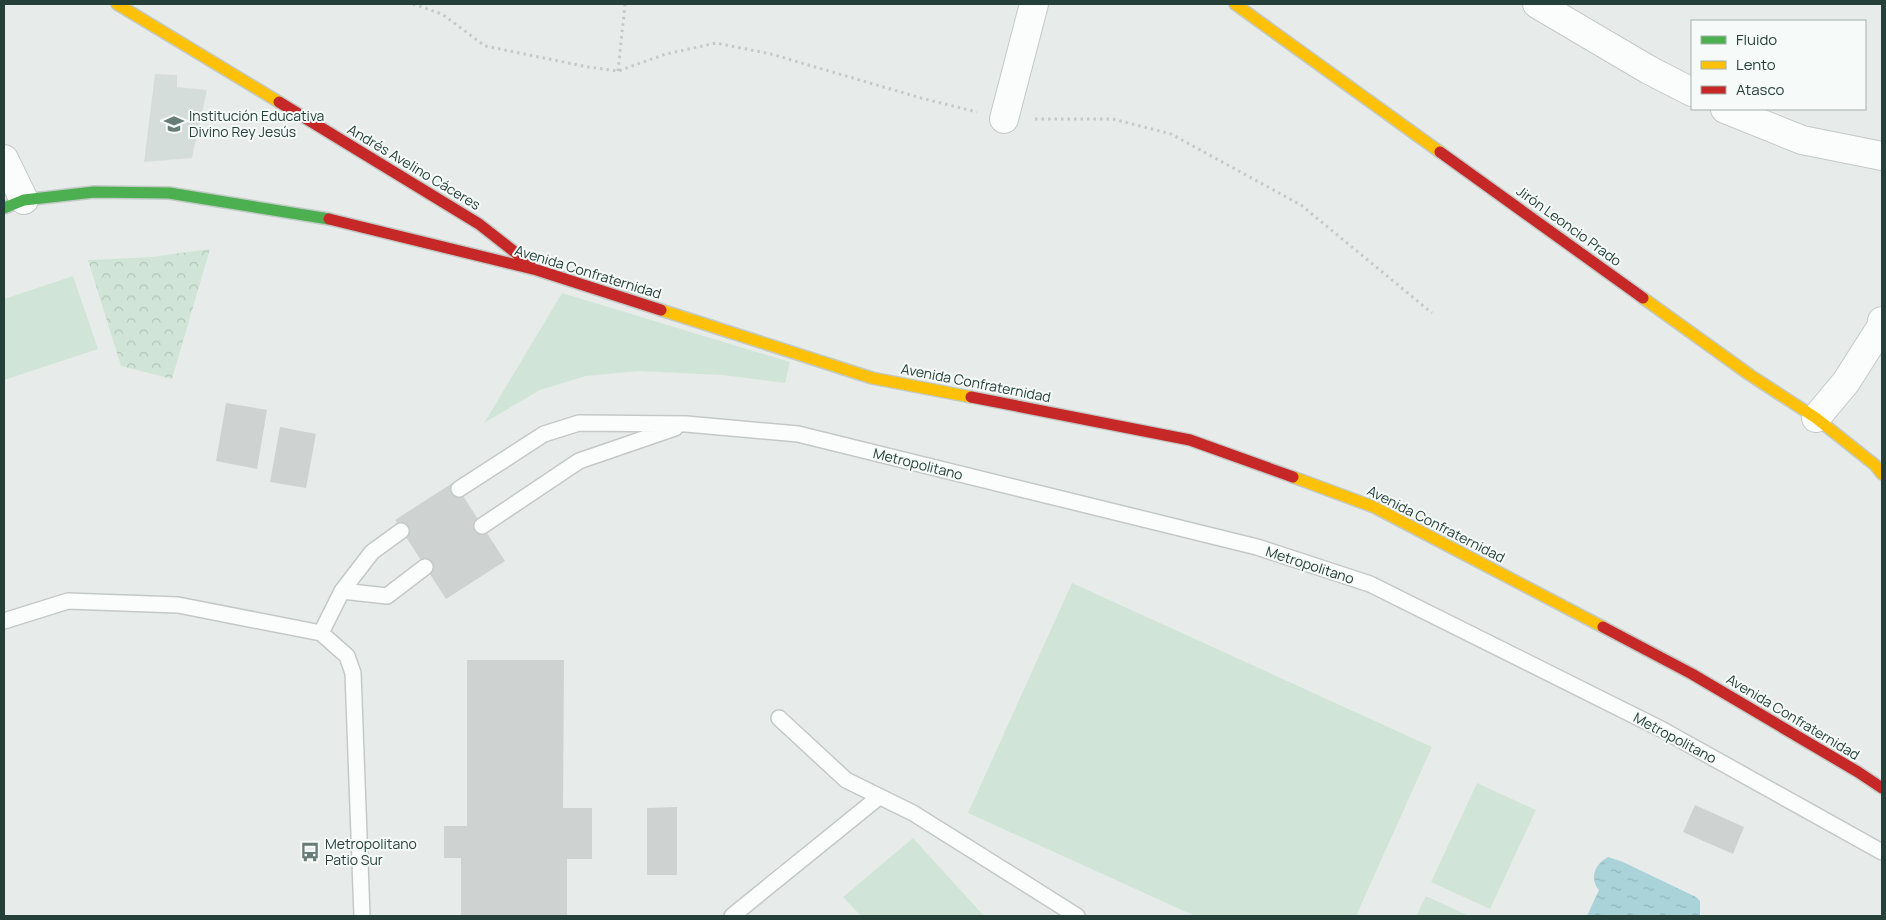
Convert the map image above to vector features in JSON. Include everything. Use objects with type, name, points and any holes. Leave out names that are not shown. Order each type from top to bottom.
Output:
[{"type":"street","name":"Andrés Avelino Cáceres","points":[[117,4],[479,224],[537,270]]},
{"type":"street","points":[[1004,119],[1034,4]]},
{"type":"street","name":"Jirón Leoncio Prado","points":[[1235,4],[1742,370],[1816,418],[1875,465],[1882,474]]},
{"type":"street","points":[[1537,4],[1649,70],[1691,91]]},
{"type":"street","points":[[1727,110],[1802,140],[1882,156]]},
{"type":"street","points":[[4,159],[14,204]]},
{"type":"street","name":"Avenida Confraternidad","points":[[14,204],[94,192],[169,193],[328,219],[537,270],[872,378],[1190,440],[1374,507],[1692,674],[1882,788]]},
{"type":"street","points":[[1816,418],[1846,382],[1881,327],[1882,320]]},
{"type":"lane","name":"Metropolitano","points":[[459,490],[544,434],[579,423],[686,424],[798,434],[1257,547],[1370,584],[1661,729],[1882,852]]},
{"type":"lane","name":"Metropolitano","points":[[482,526],[579,461],[686,424]]},
{"type":"lane","points":[[321,634],[342,591],[372,552],[401,531]]},
{"type":"lane","points":[[342,591],[387,596],[425,567]]},
{"type":"lane","points":[[4,621],[68,602],[178,605],[321,634],[347,656],[353,673],[362,916]]},
{"type":"lane","points":[[779,718],[846,780],[914,813],[1077,916]]},
{"type":"lane","points":[[732,916],[879,797]]},
{"type":"path","points":[[413,4],[442,14],[485,46],[588,67],[618,71],[666,54],[716,43],[771,54],[921,98],[1004,119],[1113,119],[1171,134],[1301,205],[1432,313]]},
{"type":"path","points":[[618,71],[626,4]]},
{"type":"shaded area","name":"Institución Educativa Divino Rey Jesús","points":[[155,74],[177,75],[177,87],[207,90],[192,158],[144,162]]},
{"type":"green space","points":[[210,249],[172,379],[121,366],[88,260],[151,257]]},
{"type":"green space","points":[[73,276],[98,349],[4,380],[4,299]]},
{"type":"green space","points":[[562,293],[790,362],[785,383],[723,375],[638,371],[586,376],[540,390],[484,423]]},
{"type":"green space","points":[[1072,583],[1432,747],[1356,916],[1195,916],[968,813]]},
{"type":"green space","points":[[1477,783],[1536,810],[1490,909],[1431,882]]},
{"type":"green space","points":[[913,838],[984,916],[861,916],[843,897]]},
{"type":"green space","points":[[1426,896],[1469,916],[1416,916]]},
{"type":"water","points":[[1608,857],[1623,862],[1696,897],[1700,901],[1700,916],[1587,916],[1599,890],[1594,881],[1595,872],[1600,863]]},
{"type":"building","points":[[226,403],[267,410],[257,469],[216,461]]},
{"type":"building","points":[[280,427],[316,434],[306,488],[270,482]]},
{"type":"building","points":[[454,482],[505,561],[446,599],[395,520]]},
{"type":"building","points":[[467,660],[564,660],[563,808],[592,808],[592,859],[567,859],[567,916],[461,916],[461,858],[444,858],[444,826],[467,826]]},
{"type":"building","points":[[1695,805],[1744,827],[1733,854],[1683,832]]},
{"type":"building","points":[[677,807],[677,875],[647,875],[647,808]]},
{"type":"traffic: fast","points":[[4,208],[24,200],[94,192],[169,193],[329,219]]},
{"type":"traffic: slow","points":[[117,4],[279,102]]},
{"type":"traffic: slow","points":[[1235,4],[1440,152]]},
{"type":"traffic: slow","points":[[1643,298],[1750,375],[1816,418],[1875,465],[1882,474]]},
{"type":"traffic: slow","points":[[661,310],[872,378],[971,397]]},
{"type":"traffic: slow","points":[[1293,477],[1374,507],[1603,627]]},
{"type":"traffic: jam","points":[[279,102],[479,224],[530,264]]},
{"type":"traffic: jam","points":[[1440,152],[1643,298]]},
{"type":"traffic: jam","points":[[329,219],[537,270],[661,310]]},
{"type":"traffic: jam","points":[[971,397],[1190,440],[1293,477]]},
{"type":"traffic: jam","points":[[1603,627],[1692,674],[1882,788]]},
{"type":"place","name":"Institución Educativa Divino Rey Jesús","points":[[174,124]]},
{"type":"place","name":"Metropolitano Patio Sur","points":[[310,852]]}]
